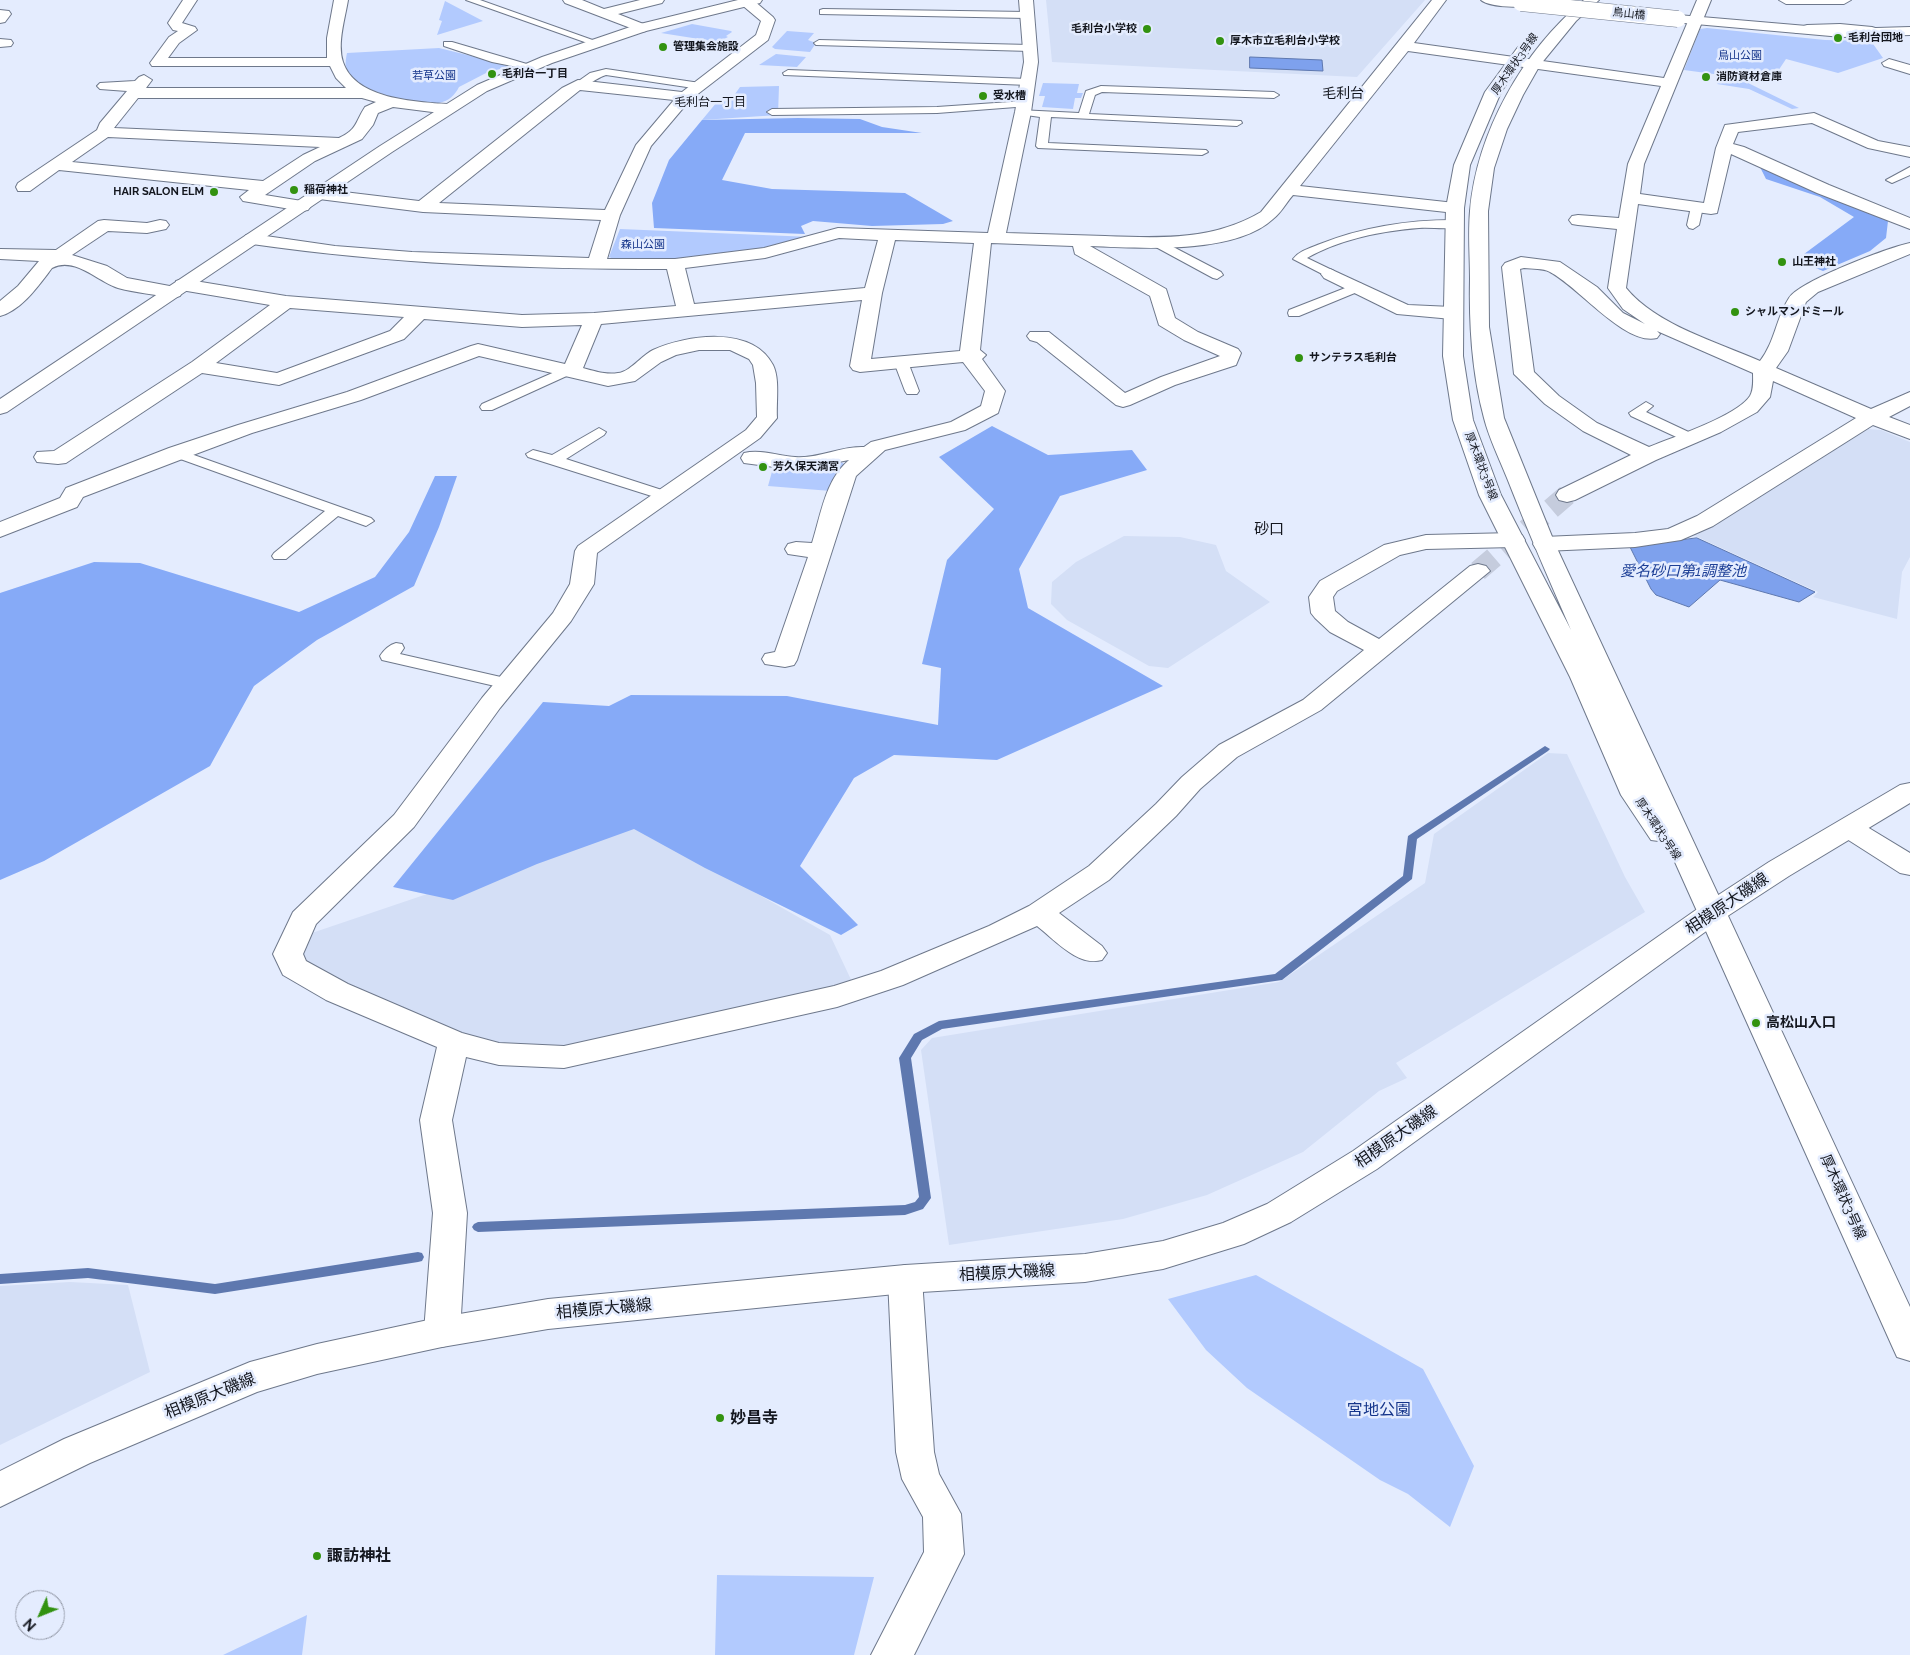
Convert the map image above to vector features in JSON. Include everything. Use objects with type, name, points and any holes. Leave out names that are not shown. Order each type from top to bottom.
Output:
[{"type":"street","points":[[105,132],[106,126],[174,40],[190,30],[178,27],[175,23],[190,0]]},
{"type":"street","points":[[340,0],[334,50],[336,62],[348,83],[368,94],[390,102],[448,108]]},
{"type":"street","points":[[570,0],[641,28]]},
{"type":"street","points":[[604,13],[657,0]]},
{"type":"street","points":[[252,239],[335,251],[402,256],[596,264],[675,264],[765,254],[838,233],[1158,243],[1221,236],[1250,228],[1267,216],[1291,190],[1439,0]]},
{"type":"street","name":"鳥山橋","points":[[1488,0],[1796,30],[1910,31]]},
{"type":"street","name":"厚木環状3号線","points":[[1568,0],[1549,17],[1524,62],[1486,168],[1479,211],[1479,327],[1494,418],[1544,544],[1910,1346]]},
{"type":"street","name":"厚木環状3号線","points":[[1592,0],[1493,92],[1462,165],[1454,216],[1453,356],[1463,420],[1490,494],[1582,677],[1634,795],[1713,912]]},
{"type":"street","points":[[1704,0],[1636,164],[1617,288],[1630,305],[1656,323],[1910,434]]},
{"type":"street","points":[[1786,0],[1844,0]]},
{"type":"street","points":[[0,408],[448,108],[482,88],[532,67],[641,28],[751,1],[768,20],[764,37],[685,97],[644,145],[611,215],[596,264]]},
{"type":"street","points":[[774,660],[785,660],[822,551],[841,485],[847,473],[878,446],[958,426],[991,409],[995,391],[972,355],[990,238],[1024,108],[1031,62],[1027,7]]},
{"type":"street","points":[[1404,46],[1669,83]]},
{"type":"street","points":[[157,63],[336,62]]},
{"type":"street","points":[[1890,63],[1910,70]]},
{"type":"street","points":[[423,207],[567,91],[578,85],[685,97]]},
{"type":"street","points":[[105,86],[137,89],[368,94]]},
{"type":"street","points":[[302,206],[249,197],[309,158],[332,149],[356,136],[365,125],[371,110],[390,102]]},
{"type":"street","points":[[1797,109],[1874,145],[1910,152]]},
{"type":"street","points":[[1630,198],[1711,209],[1724,148],[1731,128],[1814,118]]},
{"type":"street","points":[[518,130],[540,133]]},
{"type":"street","points":[[24,186],[105,132],[341,143]]},
{"type":"street","points":[[1724,148],[1738,150],[1823,189],[1910,224]]},
{"type":"street","points":[[54,165],[265,186]]},
{"type":"street","points":[[1291,190],[1454,216]]},
{"type":"street","points":[[319,194],[423,207],[611,215]]},
{"type":"street","points":[[1578,220],[1626,224]]},
{"type":"street","points":[[0,310],[26,290],[46,264],[104,225],[147,228],[160,225]]},
{"type":"street","points":[[888,234],[873,293],[860,366],[972,355]]},
{"type":"street","points":[[1037,336],[1042,336],[1123,401],[1168,381],[1229,361],[1231,353],[1166,321],[1159,293],[1081,250],[1082,242]]},
{"type":"street","points":[[1567,495],[1648,455],[1714,428],[1750,408],[1760,397],[1763,371],[1778,351],[1797,300],[1811,288],[1910,248]]},
{"type":"street","points":[[0,254],[69,260],[101,270],[122,282],[286,302],[522,321],[594,319],[873,293]]},
{"type":"street","points":[[1648,455],[1590,427],[1552,400],[1524,374],[1511,266],[1521,262],[1554,266],[1590,291],[1616,317],[1636,329],[1698,352],[1739,360]]},
{"type":"street","points":[[675,264],[686,310]]},
{"type":"street","points":[[1330,274],[1404,310],[1452,314]]},
{"type":"street","points":[[45,457],[58,458],[199,366],[286,302]]},
{"type":"street","points":[[199,366],[279,379],[397,335],[418,314]]},
{"type":"street","points":[[569,372],[594,319]]},
{"type":"street","points":[[0,530],[69,502],[74,494],[177,453],[246,429],[354,396],[478,350],[608,380],[624,378],[643,364],[672,349],[724,343],[740,346],[753,352],[764,366],[767,418],[753,434],[586,551],[582,584],[563,616],[491,703],[404,821],[303,919],[288,954],[294,968],[336,992],[454,1042],[499,1054],[564,1057],[837,996],[892,978],[1040,913],[1099,873],[1166,810],[1191,783],[1228,751],[1312,705],[1478,571]]},
{"type":"street","points":[[1544,544],[1635,540],[1673,535],[1705,521],[1872,417],[1910,398]]},
{"type":"street","points":[[752,458],[797,464],[854,453],[868,454]]},
{"type":"street","points":[[1380,649],[1338,627],[1323,613],[1321,597],[1328,586],[1392,550],[1426,542],[1514,540]]},
{"type":"street","points":[[796,549],[822,551]]},
{"type":"street","name":"相模原大磯線","points":[[0,1490],[77,1451],[250,1378],[317,1359],[442,1332],[548,1314],[904,1279],[1085,1268],[1163,1255],[1232,1234],[1279,1213],[1365,1160],[1713,912],[1779,869],[1910,791]]},
{"type":"street","points":[[1849,828],[1910,866]]},
{"type":"street","points":[[1040,913],[1092,953]]},
{"type":"street","points":[[442,1332],[450,1213],[436,1120],[454,1042]]},
{"type":"street","points":[[892,1655],[944,1554],[942,1514],[921,1480],[915,1452],[904,1279]]},
{"type":"lane","points":[[471,0],[596,43]]},
{"type":"lane","points":[[823,12],[1027,7]]},
{"type":"lane","points":[[819,43],[1030,48]]},
{"type":"lane","points":[[448,44],[496,60],[532,67]]},
{"type":"lane","points":[[578,85],[594,75],[606,72],[700,86]]},
{"type":"lane","points":[[788,73],[1028,82]]},
{"type":"lane","points":[[1083,116],[1090,93],[1101,89],[1258,98],[1274,95]]},
{"type":"lane","points":[[772,112],[1024,108],[1046,114],[1223,126],[1237,123]]},
{"type":"lane","points":[[1046,114],[1042,146],[1202,152]]},
{"type":"lane","points":[[1892,180],[1910,170]]},
{"type":"lane","points":[[1693,225],[1697,207]]},
{"type":"lane","points":[[1330,274],[1299,259],[1341,239],[1364,232],[1413,225],[1454,216]]},
{"type":"lane","points":[[1158,243],[1217,274]]},
{"type":"lane","points":[[1294,313],[1358,287]]},
{"type":"lane","points":[[901,362],[912,391]]},
{"type":"lane","points":[[487,407],[569,372]]},
{"type":"lane","points":[[1646,406],[1636,413],[1690,438]]},
{"type":"lane","points":[[554,460],[599,432]]},
{"type":"lane","points":[[177,453],[366,521]]},
{"type":"lane","points":[[533,454],[663,496]]},
{"type":"lane","points":[[280,556],[336,510]]},
{"type":"lane","points":[[396,648],[388,656],[508,684]]},
{"type":"shaded area","name":"厚木市立毛利台小学校","points":[[1046,0],[1425,0],[1357,77],[1052,62]]},
{"type":"shaded area","points":[[860,119],[882,127],[922,133],[745,133],[722,180],[772,189],[905,193],[953,221],[943,224],[872,226],[813,221],[801,226],[805,234],[654,228],[652,203],[669,160],[702,120]]},
{"type":"shaded area","points":[[1760,167],[1888,221],[1886,238],[1870,251],[1823,271],[1796,260],[1854,217],[1820,197],[1766,179]]},
{"type":"shaded area","points":[[992,426],[1048,455],[1132,450],[1147,470],[1060,496],[1019,569],[1028,608],[1163,686],[997,760],[894,755],[854,778],[800,866],[858,925],[841,935],[705,868],[634,829],[537,864],[453,900],[393,887],[543,702],[609,706],[631,695],[787,696],[938,725],[941,668],[922,664],[947,560],[994,509],[939,457]]},
{"type":"shaded area","points":[[1868,429],[1881,430],[1910,442],[1910,557],[1902,572],[1897,619],[1813,597],[1818,592],[1693,535]]},
{"type":"shaded area","points":[[435,476],[457,476],[439,527],[414,586],[317,640],[254,686],[210,766],[44,861],[0,880],[0,593],[94,562],[140,563],[299,612],[375,577],[409,532]]},
{"type":"shaded area","points":[[1124,536],[1180,537],[1216,545],[1226,571],[1270,602],[1168,668],[1149,666],[1067,620],[1051,604],[1052,582],[1076,562]]},
{"type":"shaded area","points":[[1548,753],[1567,754],[1625,877],[1645,912],[1396,1063],[1407,1078],[1379,1091],[1303,1152],[1207,1195],[1123,1219],[949,1245],[921,1050],[932,1038],[1279,982],[1425,883],[1434,834]]},
{"type":"shaded area","points":[[634,824],[830,935],[854,986],[585,1047],[527,1049],[470,1039],[342,986],[295,955],[303,936]]},
{"type":"shaded area","points":[[70,1282],[128,1285],[150,1372],[0,1445],[0,1286]]},
{"type":"green space","points":[[445,1],[483,21],[437,35],[442,21],[439,20]]},
{"type":"green space","points":[[692,24],[732,32],[726,36],[728,37],[718,42],[661,33]]},
{"type":"green space","name":"鳥山公園","points":[[1707,28],[1825,40],[1871,41],[1883,58],[1838,73],[1786,59],[1778,71],[1746,82],[1799,108],[1792,109],[1749,89],[1717,84],[1721,75],[1684,70],[1700,29]]},
{"type":"green space","points":[[787,31],[814,33],[808,40],[816,43],[810,52],[775,49],[772,47]]},
{"type":"green space","name":"若草公園","points":[[439,48],[512,66],[488,72],[459,87],[449,99],[431,104],[394,98],[368,89],[352,78],[346,69],[347,53]]},
{"type":"green space","points":[[776,54],[806,57],[797,67],[759,65]]},
{"type":"green space","points":[[1043,83],[1079,84],[1077,93],[1083,93],[1081,98],[1075,98],[1073,109],[1042,107],[1045,96],[1039,96]]},
{"type":"green space","points":[[779,86],[778,115],[702,120],[717,102],[730,101],[740,87]]},
{"type":"green space","name":"森山公園","points":[[620,229],[811,237],[764,249],[715,256],[665,260],[616,260],[609,257]]},
{"type":"green space","points":[[838,461],[845,466],[835,476],[831,491],[768,486],[773,468],[798,470]]},
{"type":"green space","name":"宮地公園","points":[[1256,1275],[1423,1369],[1474,1466],[1450,1527],[1408,1494],[1380,1480],[1247,1388],[1206,1350],[1168,1299]]},
{"type":"green space","points":[[717,1575],[874,1577],[854,1655],[715,1655]]},
{"type":"green space","points":[[307,1615],[302,1655],[223,1655]]},
{"type":"water","points":[[1250,57],[1322,60],[1323,71],[1250,68]]},
{"type":"water","name":"愛名砂口第1調整池","points":[[1697,538],[1815,592],[1799,602],[1720,580],[1689,607],[1656,595],[1651,589],[1630,547]]},
{"type":"waterway","points":[[478,1227],[905,1210],[919,1206],[925,1198],[905,1058],[918,1037],[939,1025],[1278,977],[1408,877],[1412,838],[1545,749]]},
{"type":"waterway","points":[[0,1279],[88,1273],[215,1289],[418,1257]]},
{"type":"tunnel","points":[[1478,571],[1567,495]]},
{"type":"place","name":"毛利台小学校","points":[[1147,29]]},
{"type":"place","name":"毛利台団地","points":[[1838,38]]},
{"type":"place","name":"厚木市立毛利台小学校","points":[[1220,41]]},
{"type":"place","name":"管理集会施設","points":[[663,47]]},
{"type":"place","name":"毛利台一丁目","points":[[492,74]]},
{"type":"place","name":"消防資材倉庫","points":[[1706,77]]},
{"type":"place","name":"受水槽","points":[[983,96]]},
{"type":"place","name":"稲荷神社","points":[[294,190]]},
{"type":"place","name":"HAIR SALON ELM","points":[[214,192]]},
{"type":"place","name":"山王神社","points":[[1782,262]]},
{"type":"place","name":"シャルマンドミール","points":[[1735,312]]},
{"type":"place","name":"サンテラス毛利台","points":[[1299,358]]},
{"type":"place","name":"芳久保天満宮","points":[[763,467]]},
{"type":"place","name":"高松山入口","points":[[1756,1023]]},
{"type":"place","name":"妙昌寺","points":[[720,1418]]},
{"type":"place","name":"諏訪神社","points":[[317,1556]]},
{"type":"district","name":"毛利台","points":[[1343,94]]},
{"type":"district","name":"毛利台一丁目","points":[[710,102]]},
{"type":"district","name":"砂口","points":[[1269,529]]}]
